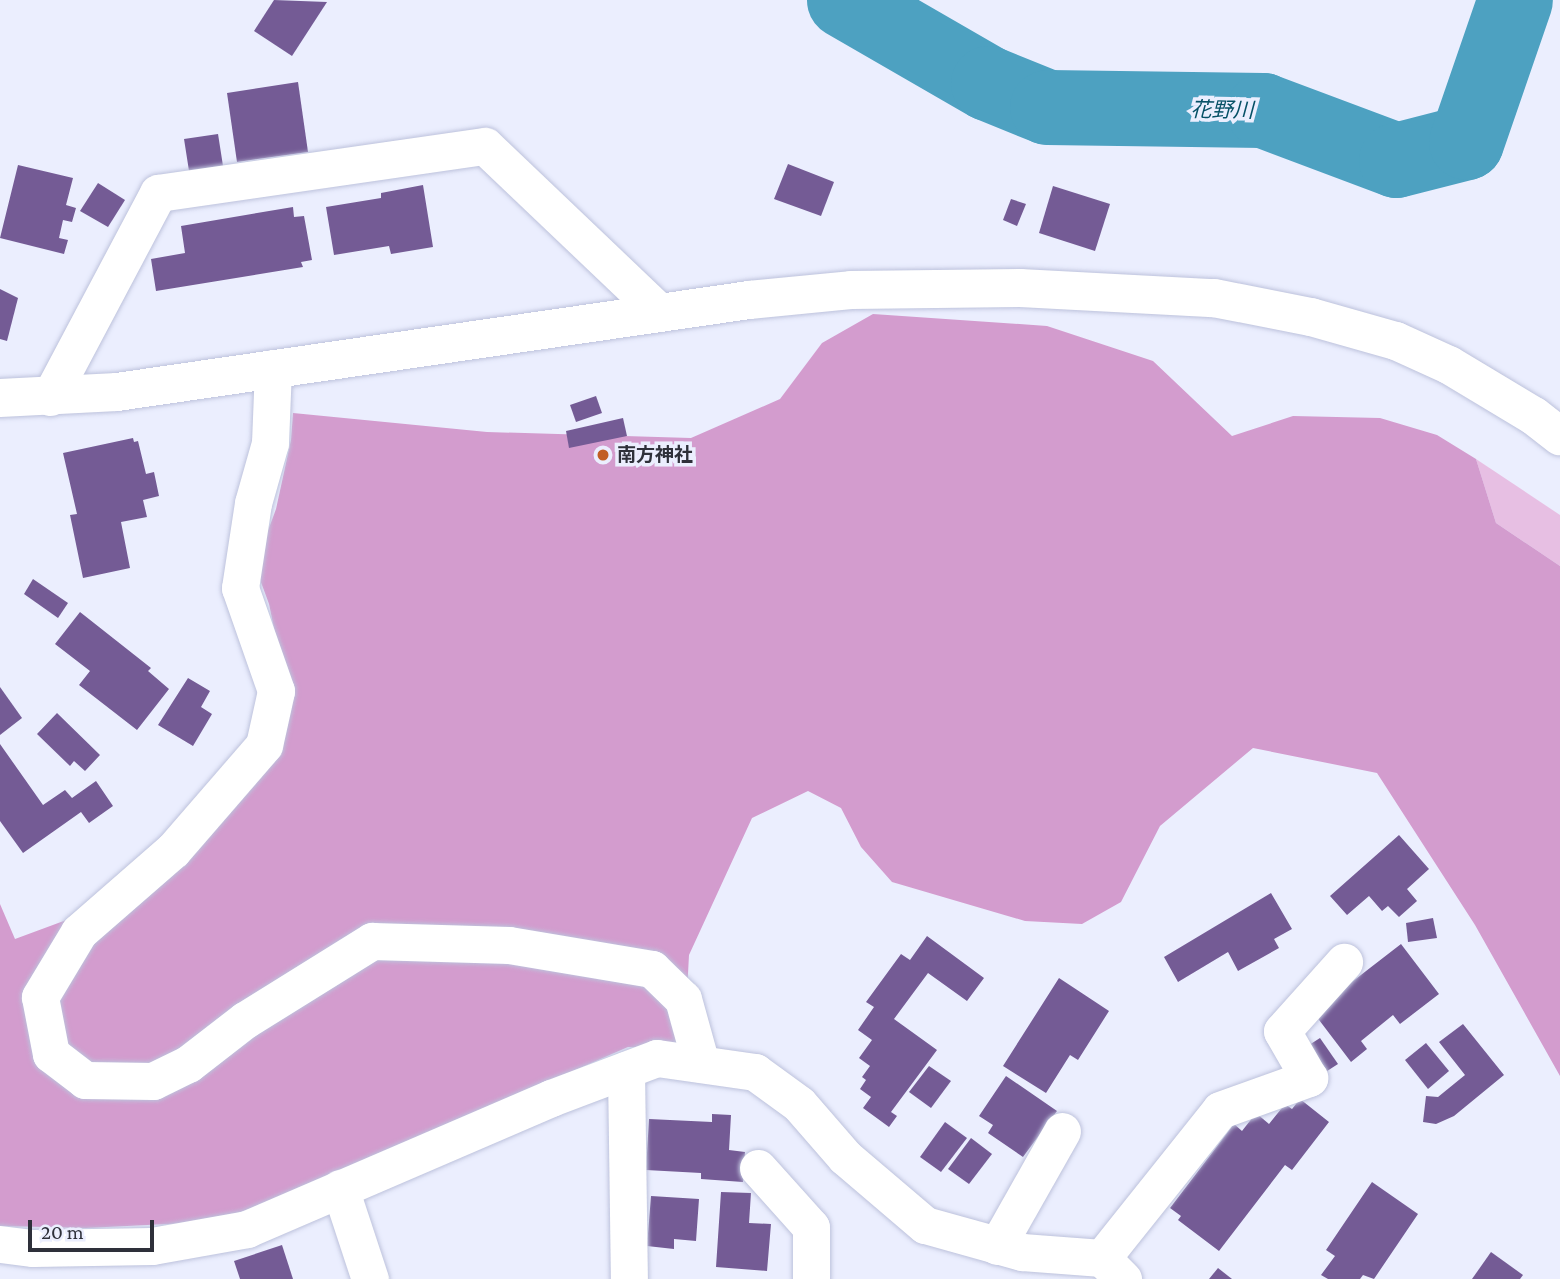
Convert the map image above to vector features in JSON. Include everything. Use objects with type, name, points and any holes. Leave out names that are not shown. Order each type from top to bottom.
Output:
[{"type":"street","points":[[50,397],[158,193],[485,146],[658,311]]},
{"type":"street","points":[[0,398],[117,392],[658,311],[851,290],[1020,288],[1214,298],[1311,317],[1396,341],[1449,365],[1534,416],[1560,436]]},
{"type":"street","points":[[273,368],[270,443],[253,503],[240,588],[276,691],[264,745],[173,850],[79,932],[40,998],[51,1054],[85,1080],[153,1081],[188,1064],[246,1020],[372,941],[509,945],[652,969],[683,999],[701,1064]]},
{"type":"street","points":[[0,1244],[33,1248],[152,1246],[247,1230],[551,1098],[657,1058],[755,1072],[799,1104],[845,1157],[925,1225],[1022,1252],[1113,1269],[1220,1110],[1309,1078],[1282,1031],[1344,962]]},
{"type":"street","points":[[626,1070],[629,1279]]},
{"type":"street","points":[[997,1245],[1062,1131]]},
{"type":"street","points":[[758,1168],[811,1227],[811,1279]]},
{"type":"street","points":[[340,1188],[370,1279]]},
{"type":"shaded area","points":[[873,314],[1047,326],[1153,361],[1232,436],[1293,416],[1380,418],[1437,435],[1476,459],[1496,523],[1560,566],[1560,1076],[1475,925],[1377,773],[1253,748],[1160,826],[1121,902],[1082,924],[1025,921],[892,882],[861,847],[841,808],[808,791],[752,818],[689,955],[685,1030],[679,1047],[628,1047],[274,1201],[209,1222],[86,1228],[0,1226],[0,904],[15,939],[134,895],[254,762],[282,667],[269,604],[255,566],[276,509],[291,440],[293,413],[487,432],[691,438],[780,399],[822,343]]},
{"type":"shaded area","points":[[1476,459],[1560,515],[1560,566],[1496,523]]},
{"type":"building","points":[[274,0],[327,2],[292,56],[254,31]]},
{"type":"building","points":[[298,82],[308,152],[237,162],[227,93]]},
{"type":"building","points":[[218,134],[223,166],[189,171],[184,139]]},
{"type":"building","points":[[788,164],[834,182],[821,216],[774,199]]},
{"type":"building","points":[[18,165],[73,178],[66,205],[76,208],[72,222],[63,220],[59,238],[68,240],[64,254],[0,238]]},
{"type":"building","points":[[98,183],[125,200],[108,227],[80,211]]},
{"type":"building","points":[[423,185],[433,247],[391,254],[389,246],[334,255],[326,207],[381,198],[381,193]]},
{"type":"building","points":[[1053,186],[1110,204],[1095,251],[1039,233]]},
{"type":"building","points":[[1011,199],[1026,204],[1017,226],[1003,220]]},
{"type":"building","points":[[293,207],[294,217],[304,216],[312,260],[301,262],[303,267],[156,291],[151,259],[185,253],[181,226]]},
{"type":"building","points":[[0,289],[18,298],[7,341],[0,339]]},
{"type":"building","points":[[596,396],[602,413],[576,422],[570,405]]},
{"type":"building","points":[[623,418],[627,436],[569,448],[566,431]]},
{"type":"building","points":[[133,438],[134,442],[138,441],[146,474],[154,472],[159,496],[143,500],[147,517],[121,522],[130,568],[83,578],[70,515],[77,514],[63,453]]},
{"type":"building","points":[[33,579],[68,603],[58,618],[24,594]]},
{"type":"building","points":[[80,612],[151,668],[148,671],[169,689],[137,730],[79,685],[90,671],[55,644]]},
{"type":"building","points":[[188,678],[210,691],[201,707],[212,714],[193,746],[158,725]]},
{"type":"building","points":[[0,687],[22,718],[0,735]]},
{"type":"building","points":[[57,713],[100,755],[85,771],[74,761],[70,766],[37,734]]},
{"type":"building","points":[[0,744],[43,805],[65,790],[72,798],[96,781],[113,806],[89,823],[81,812],[23,853],[0,821]]},
{"type":"building","points":[[1399,835],[1429,869],[1407,889],[1417,901],[1399,917],[1388,906],[1382,911],[1369,896],[1347,915],[1330,896]]},
{"type":"building","points":[[1271,893],[1292,929],[1274,939],[1279,948],[1238,971],[1228,952],[1178,982],[1164,957]]},
{"type":"building","points":[[1433,918],[1437,938],[1408,942],[1406,923]]},
{"type":"building","points":[[927,936],[984,978],[967,1001],[928,973],[894,1019],[937,1050],[891,1112],[897,1116],[889,1127],[863,1108],[871,1097],[860,1089],[866,1080],[862,1077],[870,1066],[859,1058],[872,1040],[858,1030],[874,1007],[866,1002],[901,954],[910,960]]},
{"type":"building","points":[[1401,944],[1439,994],[1400,1024],[1393,1015],[1361,1041],[1367,1049],[1351,1062],[1313,1012]]},
{"type":"building","points":[[1059,978],[1109,1011],[1078,1060],[1070,1055],[1046,1093],[1003,1066]]},
{"type":"building","points":[[1463,1024],[1504,1075],[1454,1116],[1436,1124],[1423,1122],[1426,1096],[1438,1097],[1465,1075],[1439,1042]]},
{"type":"building","points":[[1320,1038],[1338,1064],[1324,1073],[1306,1047]]},
{"type":"building","points":[[1426,1043],[1449,1071],[1428,1089],[1405,1060]]},
{"type":"building","points":[[929,1066],[951,1081],[931,1108],[909,1092]]},
{"type":"building","points":[[1006,1076],[1057,1111],[1023,1157],[988,1133],[993,1125],[979,1116]]},
{"type":"building","points":[[1300,1099],[1329,1122],[1292,1170],[1285,1165],[1219,1251],[1178,1220],[1181,1216],[1170,1208],[1234,1124],[1242,1131],[1256,1113],[1269,1124],[1285,1104],[1292,1109]]},
{"type":"building","points":[[712,1114],[731,1115],[729,1150],[745,1152],[743,1182],[701,1179],[701,1173],[646,1170],[649,1119],[712,1122]]},
{"type":"building","points":[[945,1122],[967,1138],[941,1172],[920,1157]]},
{"type":"building","points":[[971,1138],[992,1154],[969,1184],[948,1169]]},
{"type":"building","points":[[1372,1182],[1418,1214],[1374,1279],[1363,1275],[1360,1279],[1328,1279],[1321,1275],[1335,1256],[1326,1250]]},
{"type":"building","points":[[721,1192],[751,1193],[749,1223],[771,1224],[767,1271],[716,1267]]},
{"type":"building","points":[[651,1196],[699,1199],[696,1241],[674,1239],[674,1249],[647,1246]]},
{"type":"building","points":[[282,1245],[293,1279],[240,1279],[234,1261]]},
{"type":"building","points":[[1491,1252],[1523,1275],[1520,1279],[1472,1279]]},
{"type":"building","points":[[1218,1268],[1232,1279],[1209,1279]]},
{"type":"waterway","name":"花野川","points":[[844,0],[988,83],[1047,107],[1263,110],[1396,160],[1466,142],[1515,0]]},
{"type":"place","name":"南方神社","points":[[603,455]]}]
